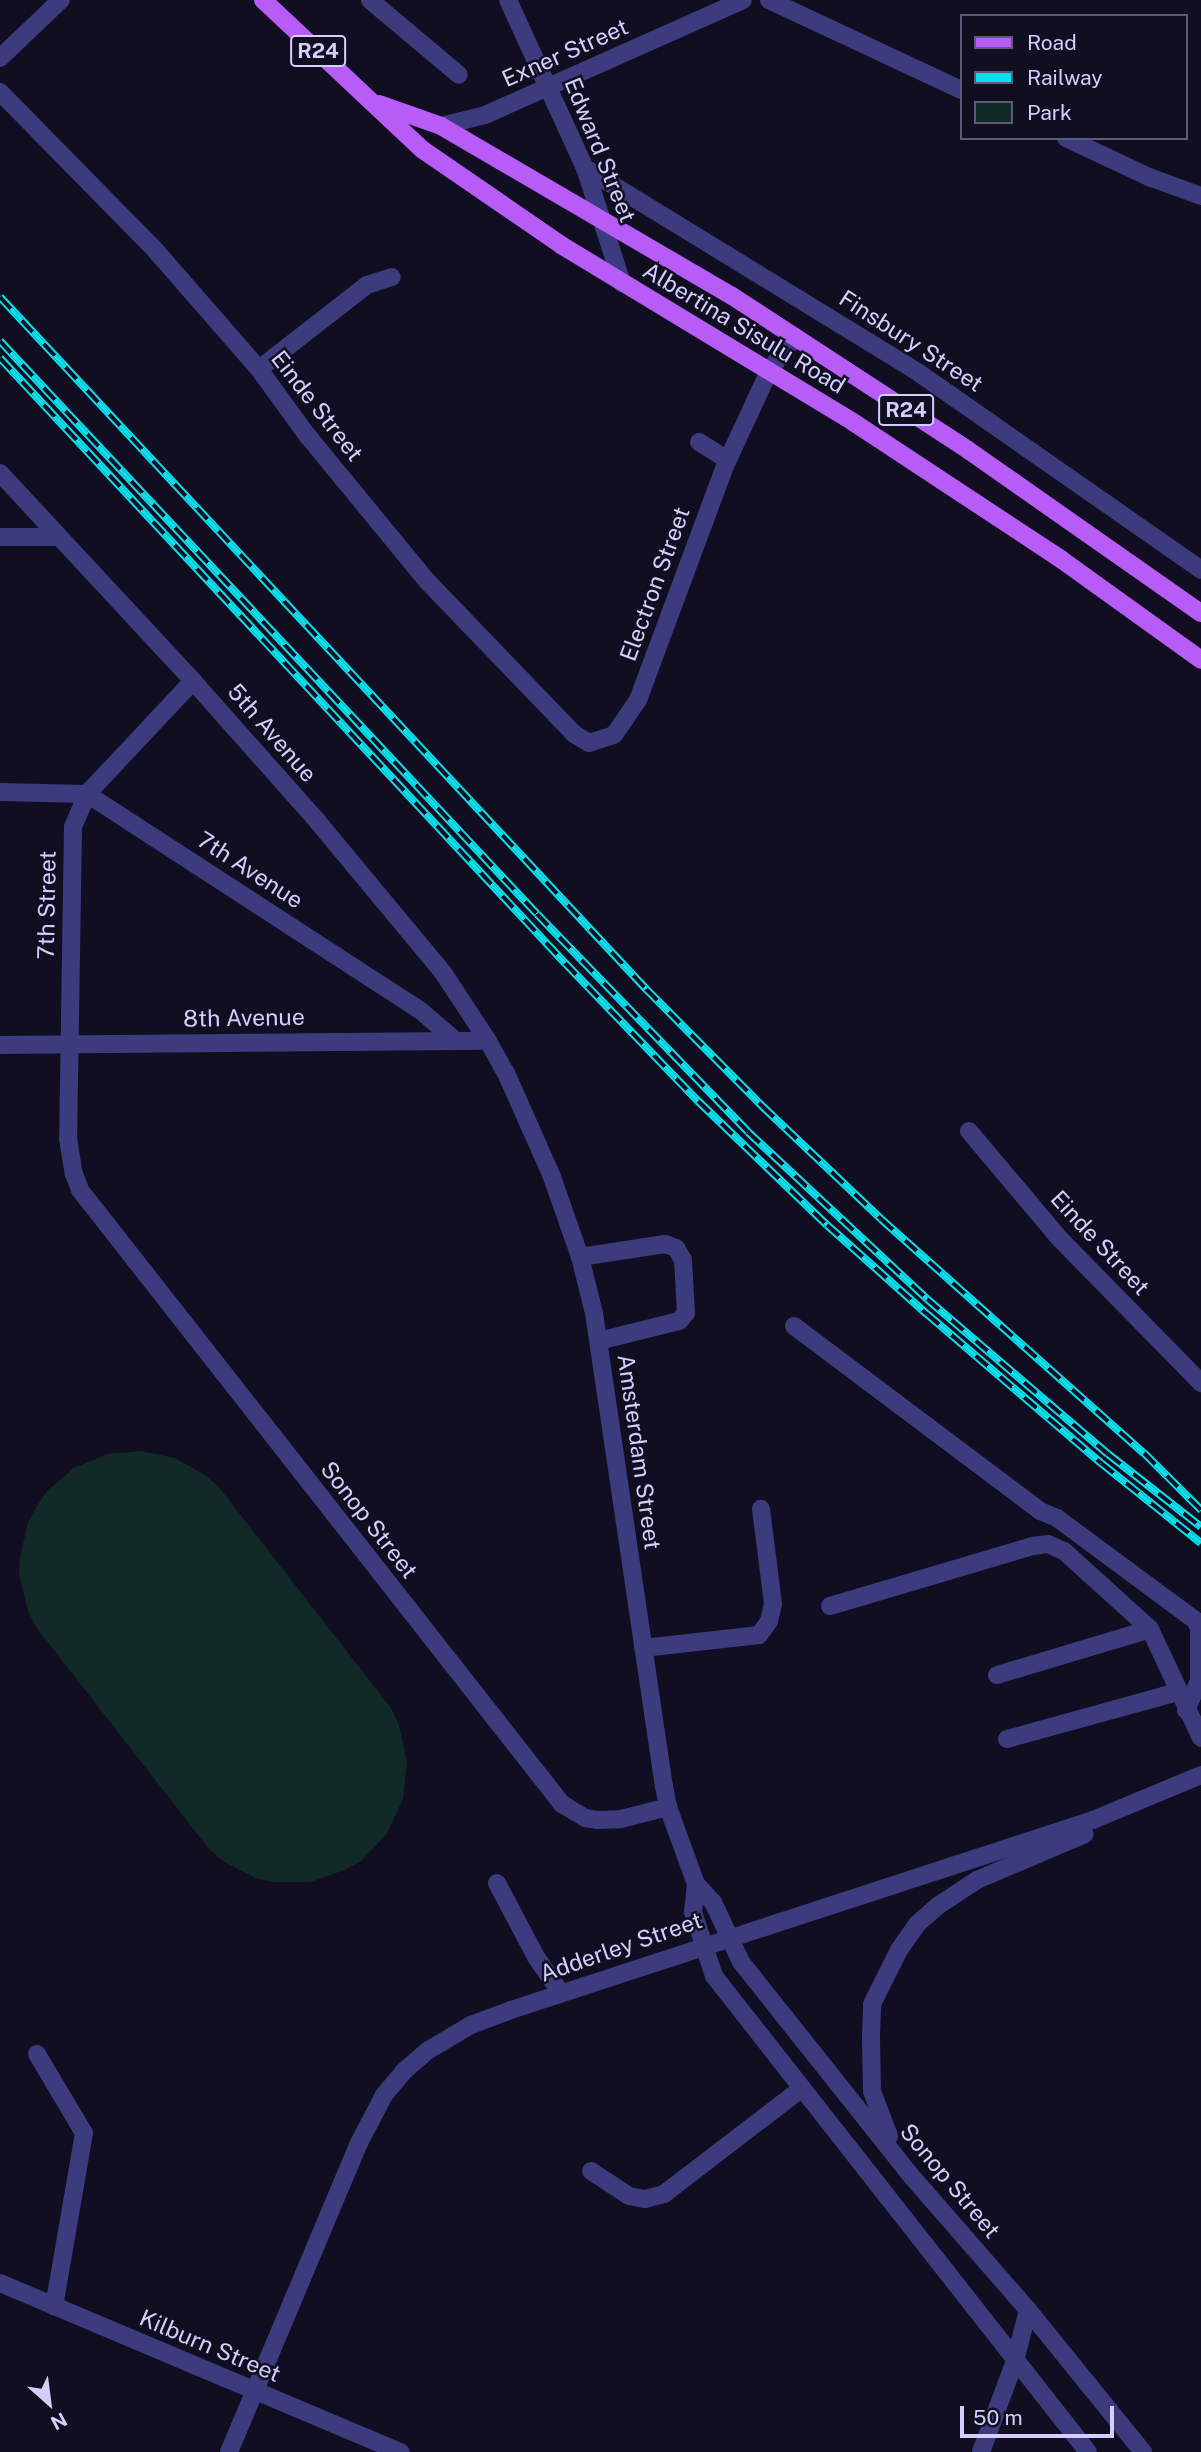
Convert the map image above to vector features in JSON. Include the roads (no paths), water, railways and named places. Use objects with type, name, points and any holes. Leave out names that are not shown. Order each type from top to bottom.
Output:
[{"type":"main road","name":"Albertina Sisulu Road","points":[[263,0],[423,150],[561,245],[769,371],[1062,559],[1199,656]]},
{"type":"main road","name":"Albertina Sisulu Road","points":[[372,101],[441,126],[603,219],[795,337],[989,464],[1201,613]]},
{"type":"street","points":[[0,58],[61,0]]},
{"type":"street","name":"Edward Street","points":[[508,0],[585,168],[622,283]]},
{"type":"street","name":"Exner Street","points":[[441,126],[485,115],[743,0]]},
{"type":"street","points":[[768,0],[960,90]]},
{"type":"street","points":[[379,3],[459,75]]},
{"type":"street","name":"Einde Street","points":[[0,92],[156,251],[259,369],[307,435],[427,580],[574,734],[589,743],[597,742]]},
{"type":"street","points":[[1070,140],[1149,177],[1201,196]]},
{"type":"street","name":"Finsbury Street","points":[[585,168],[919,373],[1201,570]]},
{"type":"street","points":[[259,369],[367,285],[393,277]]},
{"type":"street","name":"Electron Street","points":[[597,742],[614,735],[638,700],[728,460],[769,371],[795,337]]},
{"type":"street","points":[[699,442],[728,460]]},
{"type":"street","name":"5th Avenue","points":[[0,473],[193,681],[421,945],[444,974],[488,1041]]},
{"type":"street","points":[[0,537],[59,537]]},
{"type":"street","name":"7th Street","points":[[74,1174],[68,1138],[73,827],[87,794],[193,681]]},
{"type":"street","points":[[0,792],[87,794]]},
{"type":"street","name":"7th Avenue","points":[[87,794],[421,1011],[455,1040]]},
{"type":"street","name":"8th Avenue","points":[[0,1045],[488,1041]]},
{"type":"street","name":"Amsterdam Street","points":[[488,1041],[552,1177],[580,1257],[598,1341],[668,1807],[696,1884],[713,1902],[727,1937]]},
{"type":"street","name":"Einde Street","points":[[969,1131],[1060,1239],[1201,1383]]},
{"type":"street","name":"Sonop Street","points":[[74,1174],[85,1198],[562,1804],[585,1818],[597,1820],[621,1819],[668,1807]]},
{"type":"street","points":[[580,1257],[665,1244],[677,1248],[683,1260],[686,1313],[678,1321],[598,1341]]},
{"type":"street","points":[[794,1326],[1040,1511],[1057,1518],[1196,1621],[1199,1629],[1199,1681],[1186,1710]]},
{"type":"street","points":[[643,1648],[758,1635],[769,1621],[772,1604],[761,1509]]},
{"type":"street","points":[[830,1606],[1033,1546],[1048,1544],[1064,1551],[1150,1629],[1201,1738]]},
{"type":"street","points":[[997,1675],[1150,1629]]},
{"type":"street","points":[[1007,1740],[1178,1692]]},
{"type":"street","points":[[913,2178],[876,2108],[870,2037],[872,2004],[881,1981],[917,1924],[939,1905],[978,1880],[1124,1818],[1201,1776]]},
{"type":"street","name":"Adderley Street","points":[[229,2452],[359,2143],[384,2095],[403,2072],[447,2037],[471,2025],[702,1945],[1093,1821],[1201,1776]]},
{"type":"street","points":[[497,1883],[536,1957],[561,1993]]},
{"type":"street","name":"Amsterdam Street","points":[[696,1884],[693,1912],[702,1945]]},
{"type":"street","name":"Sonop Street","points":[[727,1937],[741,1962],[913,2178],[1028,2309],[1143,2452]]},
{"type":"street","points":[[702,1945],[714,1976],[1088,2452]]},
{"type":"street","points":[[37,2054],[84,2133],[54,2306]]},
{"type":"street","points":[[591,2171],[629,2196],[645,2199],[663,2194],[802,2088]]},
{"type":"street","name":"Kilburn Street","points":[[0,2283],[401,2452]]},
{"type":"street","points":[[981,2452],[1015,2361],[1028,2309]]},
{"type":"railway","points":[[0,297],[646,989],[762,1106],[881,1219],[1144,1453],[1201,1510]]},
{"type":"railway","points":[[0,341],[537,914],[748,1132],[927,1299],[1108,1454],[1201,1527]]},
{"type":"railway","points":[[0,358],[565,963],[698,1101],[827,1225],[927,1314],[1101,1463],[1201,1543]]}]
